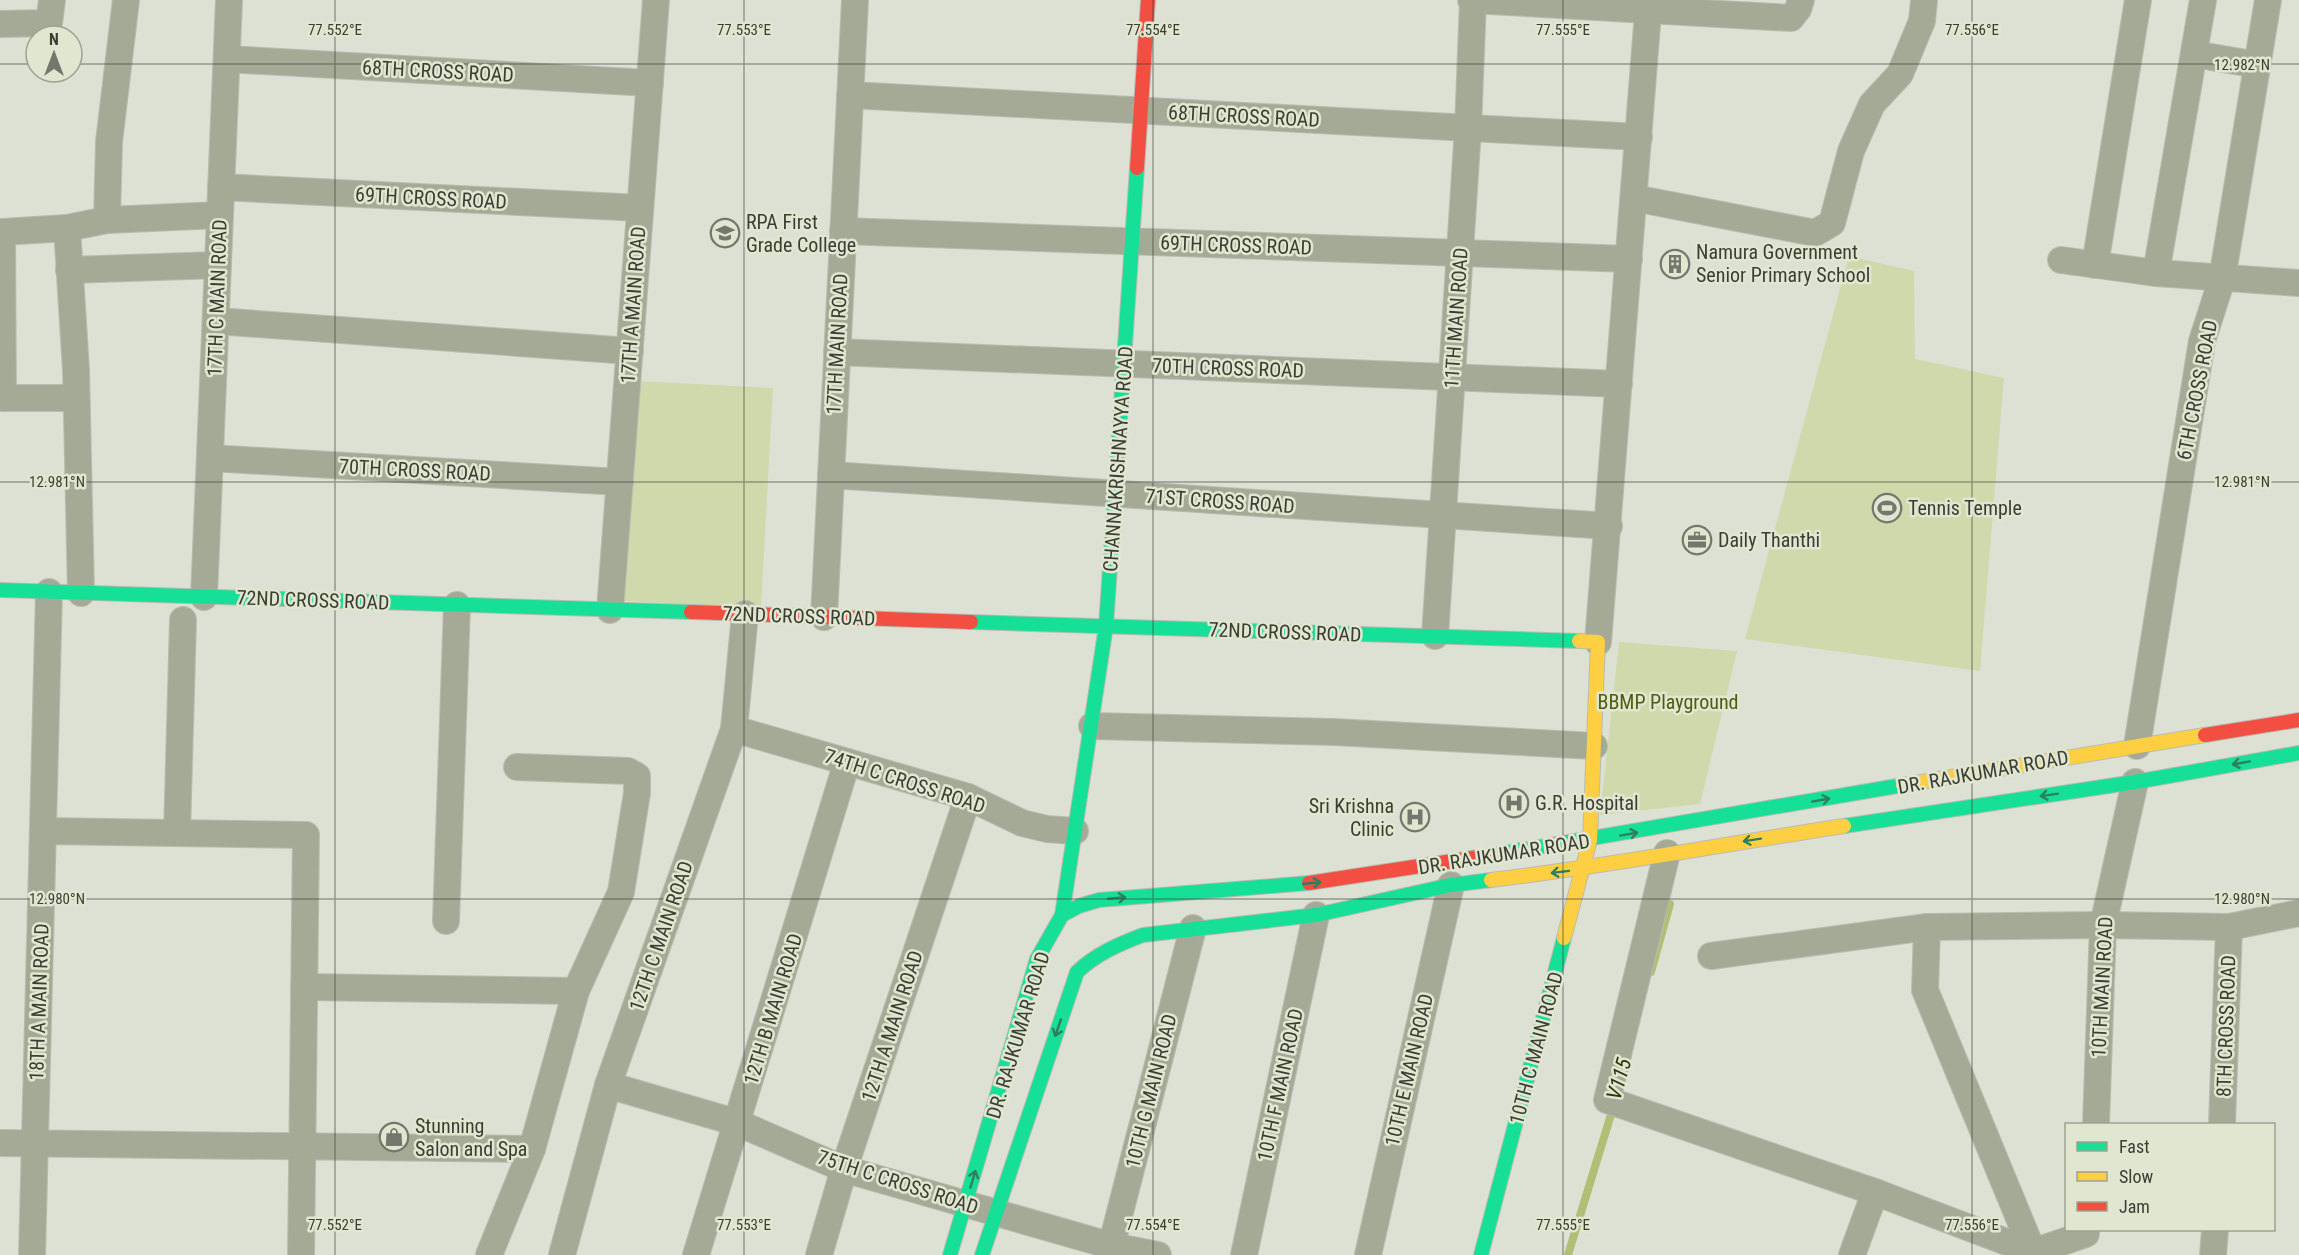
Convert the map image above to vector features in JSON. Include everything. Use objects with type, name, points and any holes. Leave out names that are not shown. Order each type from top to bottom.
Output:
[{"type":"street","points":[[0,24],[49,24],[52,0]]},
{"type":"street","points":[[107,220],[109,142],[126,0]]},
{"type":"street","name":"17TH C MAIN ROAD","points":[[204,597],[229,0]]},
{"type":"street","name":"17TH A MAIN ROAD","points":[[610,610],[656,0]]},
{"type":"street","name":"17TH MAIN ROAD","points":[[824,617],[855,0]]},
{"type":"street","name":"CHANNAKRISHNAYYA ROAD","points":[[1062,915],[1106,626],[1148,0]]},
{"type":"street","points":[[1473,0],[1796,9]]},
{"type":"street","name":"11TH MAIN ROAD","points":[[1435,636],[1468,128],[1473,0]]},
{"type":"street","points":[[1634,198],[1815,232],[1832,223],[1851,151],[1872,104],[1900,74],[1922,21],[1924,0]]},
{"type":"street","points":[[2095,265],[2138,0]]},
{"type":"street","points":[[2156,273],[2203,0]]},
{"type":"street","name":"6TH CROSS ROAD","points":[[2137,746],[2202,341],[2222,279],[2268,0]]},
{"type":"street","points":[[1598,642],[1649,5]]},
{"type":"street","points":[[2194,54],[2258,65]]},
{"type":"street","name":"68TH CROSS ROAD","points":[[227,59],[650,83]]},
{"type":"street","name":"68TH CROSS ROAD","points":[[850,95],[1639,136]]},
{"type":"street","name":"69TH CROSS ROAD","points":[[221,187],[640,208]]},
{"type":"street","points":[[76,398],[3,398],[1,232],[67,228],[107,220],[220,215]]},
{"type":"street","points":[[67,228],[76,398],[81,593]]},
{"type":"street","name":"69TH CROSS ROAD","points":[[843,231],[1629,259]]},
{"type":"street","points":[[2061,261],[2156,273],[2299,283]]},
{"type":"street","points":[[69,270],[218,266]]},
{"type":"street","points":[[216,321],[630,351]]},
{"type":"street","name":"70TH CROSS ROAD","points":[[837,352],[1619,384]]},
{"type":"street","name":"70TH CROSS ROAD","points":[[210,458],[620,482]]},
{"type":"street","name":"71ST CROSS ROAD","points":[[831,475],[1609,526]]},
{"type":"street","name":"72ND CROSS ROAD","points":[[0,590],[1598,642]]},
{"type":"street","name":"18TH A MAIN ROAD","points":[[32,1255],[50,592]]},
{"type":"street","points":[[446,921],[457,605]]},
{"type":"street","name":"12TH C MAIN ROAD","points":[[562,1255],[608,1084],[734,729],[746,614]]},
{"type":"street","points":[[177,833],[183,620]]},
{"type":"street","name":"10TH C MAIN ROAD","points":[[1481,1255],[1590,840],[1598,642]]},
{"type":"street","name":"DR. RAJKUMAR ROAD","points":[[950,1255],[1037,958],[1062,915],[1079,906],[1099,900],[1312,884],[1590,840],[2299,720]]},
{"type":"street","points":[[1092,726],[1334,732],[1594,746]]},
{"type":"street","name":"74TH C CROSS ROAD","points":[[734,729],[968,797],[1022,823],[1047,829],[1075,831]]},
{"type":"street","name":"DR. RAJKUMAR ROAD","points":[[982,1255],[1083,958],[1143,935],[1316,915],[1451,885],[1583,869],[1666,853],[2135,782],[2299,753]]},
{"type":"street","name":"12TH B MAIN ROAD","points":[[696,1255],[847,762]]},
{"type":"street","points":[[489,1255],[532,1149],[576,992],[621,892],[637,793],[637,776],[628,771],[517,767]]},
{"type":"street","name":"10TH MAIN ROAD","points":[[2096,1123],[2103,925],[2135,782]]},
{"type":"street","name":"12TH A MAIN ROAD","points":[[819,1255],[844,1169],[968,797]]},
{"type":"street","points":[[44,831],[306,835],[301,1255]]},
{"type":"street","points":[[1666,853],[1617,1104],[1875,1192],[2033,1253],[2086,1234],[2086,1231]]},
{"type":"street","name":"10TH E MAIN ROAD","points":[[1368,1255],[1451,885]]},
{"type":"street","points":[[1711,956],[1927,927],[2103,925],[2229,927],[2299,913]]},
{"type":"street","points":[[1062,915],[1071,934]]},
{"type":"street","name":"10TH F MAIN ROAD","points":[[1244,1255],[1316,915]]},
{"type":"street","points":[[1927,927],[1925,990],[2033,1253]]},
{"type":"street","name":"8TH CROSS ROAD","points":[[2222,1123],[2229,927]]},
{"type":"street","name":"10TH G MAIN ROAD","points":[[1111,1251],[1193,928]]},
{"type":"street","points":[[304,987],[576,992]]},
{"type":"street","name":"75TH C CROSS ROAD","points":[[608,1084],[738,1123],[844,1169],[966,1204],[1111,1251],[1158,1255]]},
{"type":"street","points":[[0,1143],[532,1149]]},
{"type":"street","points":[[1852,1255],[1875,1192]]},
{"type":"street","points":[[2213,1255],[2215,1231]]},
{"type":"green space","name":"Tennis Temple","points":[[1849,256],[1914,271],[1915,359],[2004,378],[1980,671],[1745,639]]},
{"type":"green space","points":[[636,381],[773,388],[761,608],[624,601]]},
{"type":"green space","name":"BBMP Playground","points":[[1619,642],[1737,651],[1700,804],[1600,815]]},
{"type":"waterway","name":"V115","points":[[1651,972],[1670,904]]},
{"type":"waterway","name":"V115","points":[[1568,1255],[1613,1108]]},
{"type":"traffic: fast","points":[[1062,915],[1106,626],[1137,168]]},
{"type":"traffic: fast","points":[[0,590],[691,612]]},
{"type":"traffic: fast","points":[[971,622],[1579,641]]},
{"type":"traffic: fast","points":[[1844,826],[2135,782],[2299,753]]},
{"type":"traffic: fast","points":[[1492,855],[1903,785]]},
{"type":"traffic: fast","points":[[982,1255],[1077,972],[1092,960],[1143,935],[1316,915],[1451,885],[1491,880]]},
{"type":"traffic: fast","points":[[950,1255],[1037,959],[1062,915],[1079,906],[1099,900],[1309,883]]},
{"type":"traffic: fast","points":[[1481,1255],[1564,938]]},
{"type":"traffic: slow","points":[[1564,938],[1590,840],[1598,642],[1579,641]]},
{"type":"traffic: slow","points":[[1903,785],[2205,735]]},
{"type":"traffic: slow","points":[[1491,880],[1623,862],[1844,826]]},
{"type":"traffic: jam","points":[[1137,168],[1148,0]]},
{"type":"traffic: jam","points":[[691,612],[971,622]]},
{"type":"traffic: jam","points":[[2205,735],[2299,720]]},
{"type":"traffic: jam","points":[[1309,883],[1492,855]]},
{"type":"place","name":"RPA First Grade College","points":[[725,233]]},
{"type":"place","name":"Namura Government Senior Primary School","points":[[1675,264]]},
{"type":"place","name":"Tennis Temple","points":[[1887,508]]},
{"type":"place","name":"Daily Thanthi","points":[[1697,540]]},
{"type":"place","name":"G.R. Hospital","points":[[1514,803]]},
{"type":"place","name":"Sri Krishna Clinic","points":[[1415,817]]},
{"type":"place","name":"Stunning Salon and Spa","points":[[394,1137]]}]
